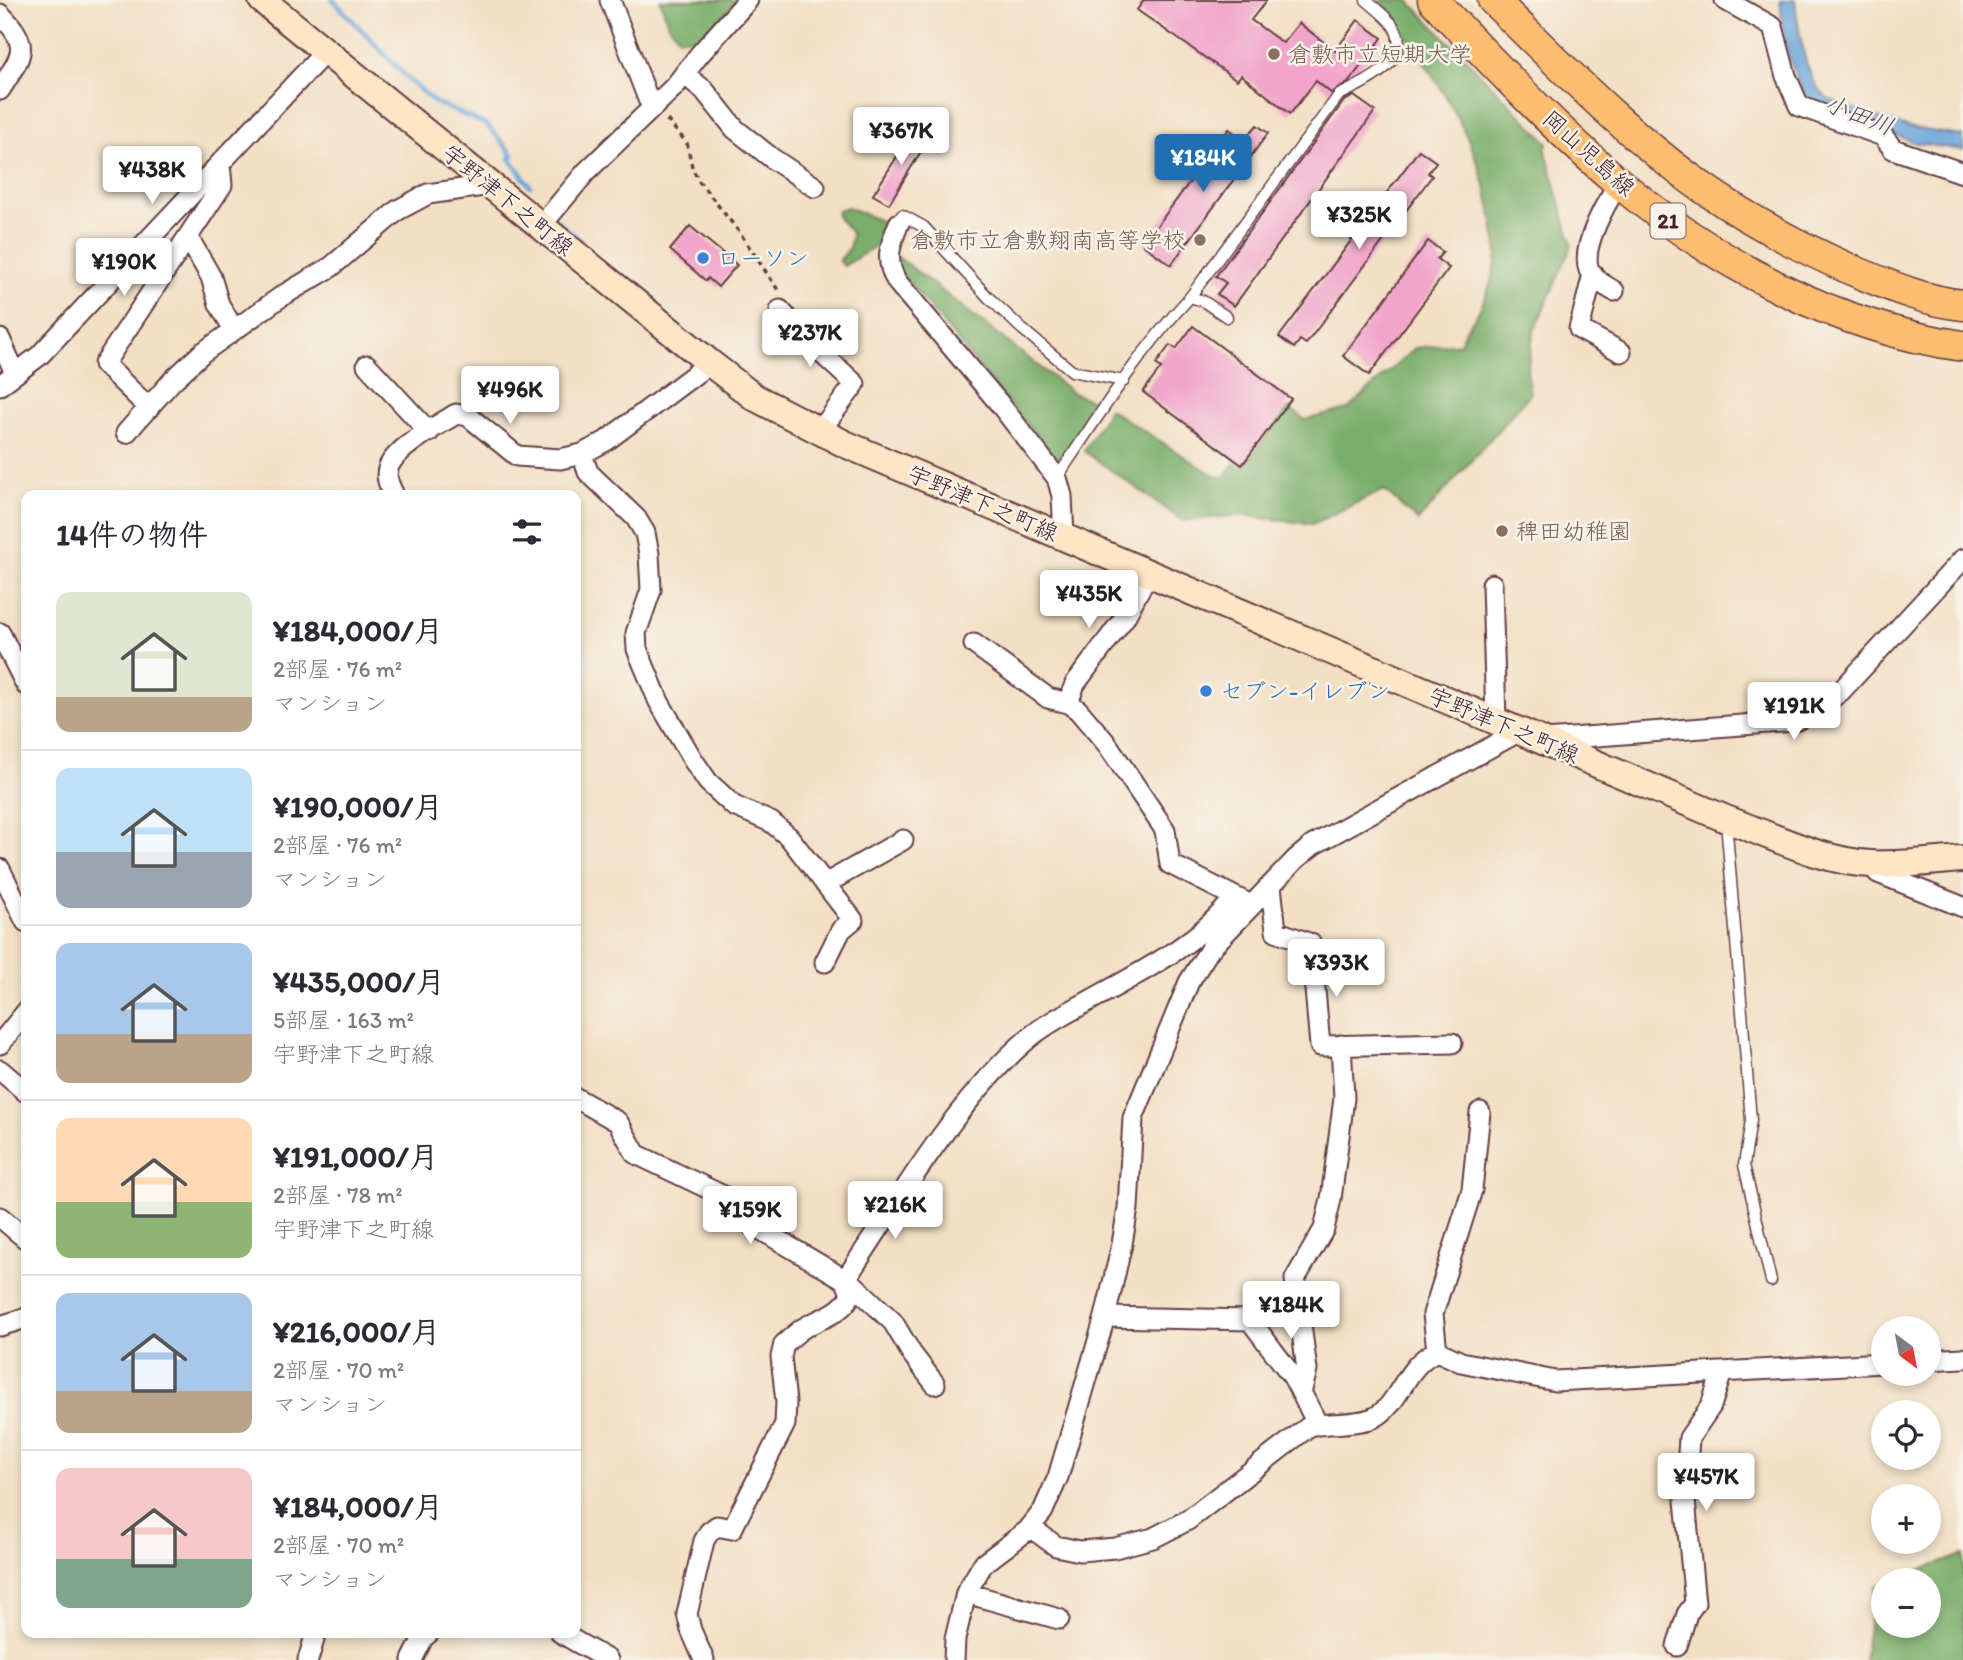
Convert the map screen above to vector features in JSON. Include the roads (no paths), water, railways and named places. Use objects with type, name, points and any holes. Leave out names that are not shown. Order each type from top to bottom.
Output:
[{"type":"main road","name":"宇野津下之町線","points":[[262,0],[754,397],[845,444],[1726,818],[1826,855],[1872,864],[1963,859]]},
{"type":"main road","name":"岡山児島線","points":[[1433,0],[1506,76],[1619,183],[1674,225],[1782,290],[1876,326],[1915,338],[1963,346]]},
{"type":"main road","name":"岡山児島線","points":[[1493,0],[1620,122],[1702,187],[1742,214],[1806,250],[1873,279],[1921,297],[1963,305]]},
{"type":"street","points":[[610,0],[648,100],[653,106]]},
{"type":"street","points":[[541,226],[586,172],[675,86],[748,0]]},
{"type":"street","points":[[1725,0],[1773,27],[1786,76],[1800,106],[1883,136],[1893,149],[1963,173]]},
{"type":"street","points":[[0,14],[13,27],[21,42],[21,57],[0,90]]},
{"type":"street","points":[[0,339],[8,379],[39,356],[326,52]]},
{"type":"street","points":[[684,74],[704,90],[735,129],[815,187]]},
{"type":"street","points":[[149,408],[104,364],[222,185],[220,164]]},
{"type":"street","points":[[1614,291],[1598,281],[1589,270],[1591,238],[1605,205],[1619,183]]},
{"type":"street","points":[[126,433],[172,381],[202,353],[282,296],[331,267],[398,210],[428,194],[490,185]]},
{"type":"street","points":[[899,223],[888,250],[891,272],[1057,478],[1062,496],[1065,537]]},
{"type":"street","points":[[188,237],[211,277],[219,304],[234,330]]},
{"type":"street","points":[[1593,274],[1579,329],[1621,352]]},
{"type":"street","points":[[784,315],[855,384],[820,431]]},
{"type":"street","points":[[392,490],[387,479],[388,466],[405,448],[456,414],[468,416],[517,456],[560,459],[582,454],[606,441],[710,363]]},
{"type":"street","points":[[367,365],[429,432]]},
{"type":"street","points":[[582,454],[587,472],[636,518],[645,533],[649,554],[650,590],[636,633],[637,649],[659,702],[692,760],[708,782],[734,806],[771,822],[789,837],[853,920],[841,930],[825,962]]},
{"type":"street","points":[[845,1280],[953,1121],[1030,1037],[1170,954],[1222,914],[1270,886],[1313,845],[1519,731],[1795,721],[1841,691],[1963,559]]},
{"type":"street","points":[[1068,703],[1075,684],[1125,617],[1148,573]]},
{"type":"street","points":[[1492,584],[1519,731]]},
{"type":"street","points":[[0,633],[21,675]]},
{"type":"street","points":[[974,644],[1048,698],[1068,703],[1078,710],[1107,744],[1165,830],[1170,864],[1243,901]]},
{"type":"street","points":[[825,884],[903,840]]},
{"type":"street","points":[[1872,864],[1878,873],[1963,907]]},
{"type":"street","points":[[0,869],[21,912]]},
{"type":"street","points":[[1270,886],[1276,931],[1311,944],[1320,1046],[1452,1043]]},
{"type":"street","points":[[954,1660],[955,1639],[966,1593],[983,1564],[1030,1527],[1043,1511],[1058,1477],[1105,1317],[1122,1244],[1128,1208],[1133,1118],[1189,982],[1243,901]]},
{"type":"street","points":[[0,1044],[21,1018]]},
{"type":"street","points":[[1301,1392],[1307,1370],[1295,1279],[1324,1229],[1331,1199],[1344,1098],[1341,1045]]},
{"type":"street","points":[[0,1070],[21,1088]]},
{"type":"street","points":[[581,1101],[618,1122],[636,1154],[732,1200],[746,1221],[845,1280],[884,1311],[935,1384]]},
{"type":"street","points":[[1437,1351],[1433,1314],[1472,1191],[1480,1112]]},
{"type":"street","points":[[0,1217],[21,1235]]},
{"type":"street","points":[[704,1660],[687,1614],[704,1541],[709,1532],[717,1526],[732,1530],[785,1424],[786,1402],[781,1357],[784,1343],[848,1302],[851,1293],[845,1280]]},
{"type":"street","points":[[1105,1317],[1250,1320],[1293,1377],[1318,1425],[1371,1419],[1386,1410],[1410,1371],[1426,1356],[1437,1351],[1461,1362],[1555,1381],[1871,1364]]},
{"type":"street","points":[[0,1326],[21,1320]]},
{"type":"street","points":[[1941,1359],[1963,1358]]},
{"type":"street","points":[[1677,1646],[1687,1614],[1695,1603],[1685,1500],[1689,1438],[1711,1406],[1722,1372]]},
{"type":"street","points":[[1030,1527],[1056,1546],[1080,1551],[1115,1548],[1153,1538],[1188,1520],[1316,1422]]},
{"type":"street","points":[[966,1593],[1059,1619]]},
{"type":"street","points":[[308,1660],[315,1638]]},
{"type":"street","points":[[412,1660],[419,1638]]},
{"type":"street","points":[[570,1638],[608,1660]]},
{"type":"lane","points":[[1057,478],[1104,406],[1190,297],[1339,95],[1382,70],[1397,51],[1398,37],[1393,26],[1366,0]]},
{"type":"lane","points":[[899,223],[902,215],[924,227],[1022,330],[1072,370],[1124,381]]},
{"type":"lane","points":[[1190,297],[1203,301],[1227,317]]},
{"type":"lane","points":[[1726,818],[1751,1120],[1744,1165],[1771,1281]]},
{"type":"water","name":"小田川","points":[[1780,0],[1795,0],[1807,65],[1825,96],[1892,123],[1963,136],[1963,150],[1916,143],[1808,101],[1788,52]]},
{"type":"waterway","points":[[333,0],[409,80],[434,102],[487,125],[513,155],[510,158],[530,186]]},
{"type":"waterway","points":[[556,220],[580,241]]},
{"type":"place","name":"倉敷市立短期大学","points":[[1274,54]]},
{"type":"place","name":"倉敷市立倉敷翔南高等学校","points":[[1200,240]]},
{"type":"place","name":"ローソン","points":[[703,258]]},
{"type":"place","name":"稗田幼稚園","points":[[1502,531]]},
{"type":"place","name":"セブン-イレブン","points":[[1206,691]]}]
